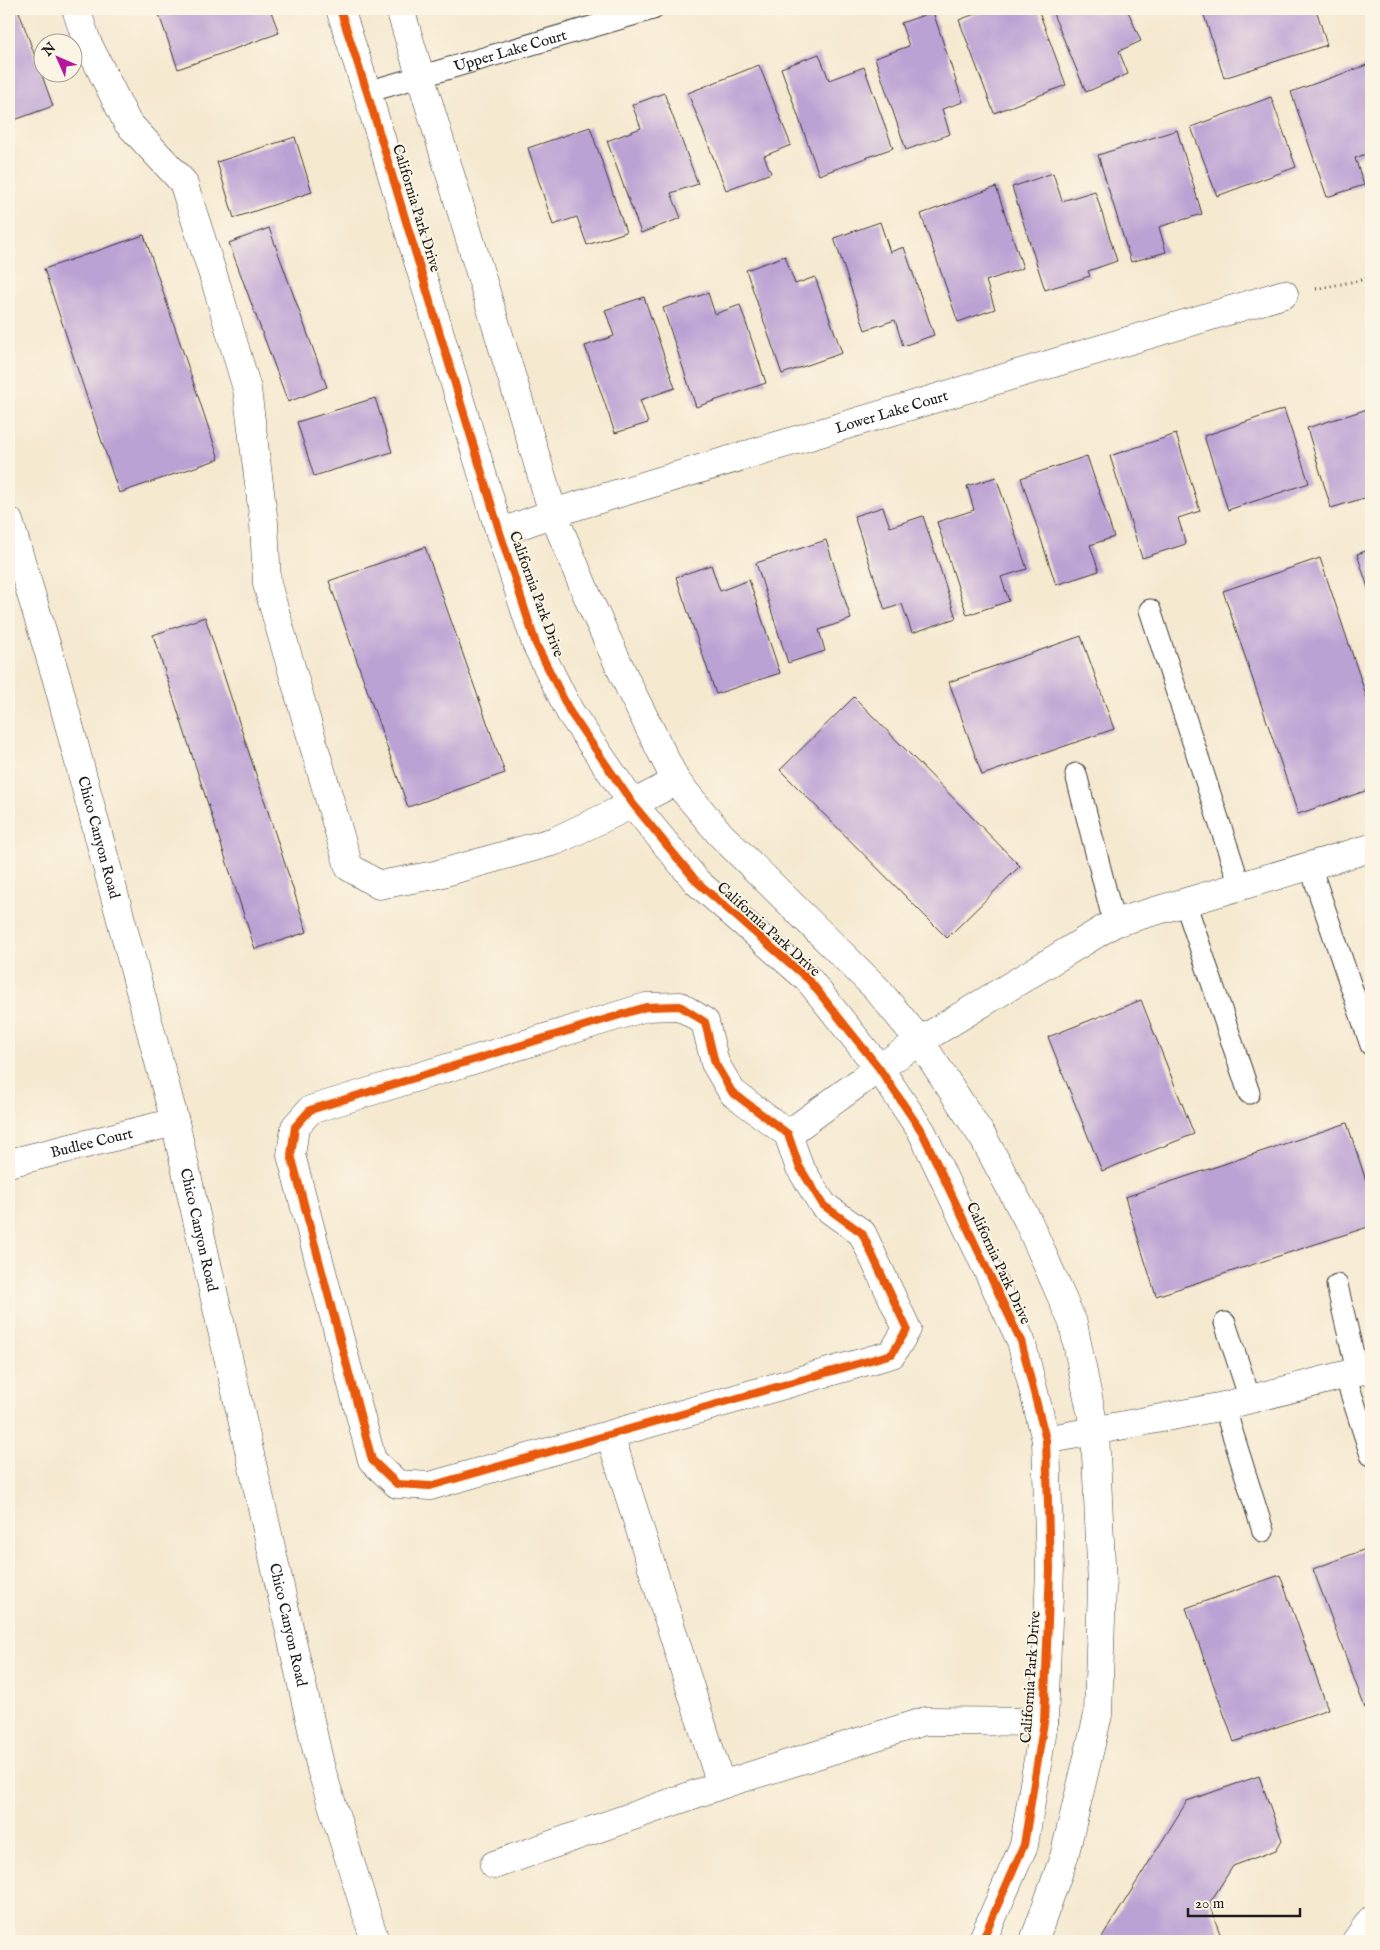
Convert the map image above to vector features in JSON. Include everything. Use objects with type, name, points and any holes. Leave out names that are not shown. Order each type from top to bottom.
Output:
[{"type":"street","points":[[76,9],[87,42],[127,122],[183,182],[247,389],[264,523],[267,584],[349,867],[379,885],[435,875],[555,841],[633,804],[676,781]]},
{"type":"street","name":"California Park Drive","points":[[340,9],[367,92],[500,533],[536,644],[570,712],[633,804],[697,882],[809,980],[879,1068],[922,1132],[1021,1341],[1046,1440],[1050,1569],[1044,1722],[1024,1845],[982,1941]]},
{"type":"street","name":"California Park Drive","points":[[400,9],[553,513],[588,600],[676,781],[720,834],[876,988],[920,1041],[984,1139],[1028,1221],[1073,1323],[1095,1432],[1102,1586],[1098,1714],[1064,1857],[1034,1941]]},
{"type":"street","name":"Lower Lake Court","points":[[500,533],[553,513],[1284,294]]},
{"type":"street","name":"Chico Canyon Road","points":[[9,521],[57,680],[175,1122],[321,1769],[375,1941]]},
{"type":"street","points":[[788,1134],[879,1068],[920,1041],[1114,923],[1371,848]]},
{"type":"street","points":[[680,1006],[705,1022],[715,1063],[732,1092],[788,1134],[799,1166],[823,1205],[862,1233],[907,1329],[892,1354],[430,1486],[397,1484],[372,1460],[291,1154],[295,1127],[310,1110],[646,1007],[680,1006]]},
{"type":"street","name":"Budlee Court","points":[[9,1162],[175,1122]]},
{"type":"street","points":[[1046,1440],[1095,1432],[1237,1402],[1358,1371]]},
{"type":"street","points":[[610,1435],[721,1785]]},
{"type":"street","points":[[494,1864],[721,1785],[925,1721],[1044,1722]]},
{"type":"street","points":[[1356,1941],[1371,1920]]},
{"type":"lane","name":"Upper Lake Court","points":[[367,92],[652,9]]},
{"type":"lane","points":[[1150,610],[1240,886]]},
{"type":"lane","points":[[1076,774],[1114,923]]},
{"type":"lane","points":[[1310,866],[1371,1045]]},
{"type":"lane","points":[[1185,902],[1249,1093]]},
{"type":"lane","points":[[1338,1285],[1358,1371],[1371,1455]]},
{"type":"lane","points":[[1224,1323],[1237,1402],[1263,1531]]},
{"type":"path","points":[[1284,294],[1371,278]]},
{"type":"building","points":[[9,9],[18,9],[32,48],[32,82],[44,82],[53,106],[9,122]]},
{"type":"building","points":[[157,9],[270,9],[279,33],[178,69]]},
{"type":"building","points":[[988,9],[1038,9],[1066,85],[994,113],[959,20]]},
{"type":"building","points":[[1051,9],[1127,9],[1141,41],[1119,51],[1128,74],[1086,92]]},
{"type":"building","points":[[1202,9],[1291,9],[1292,12],[1302,9],[1316,9],[1327,45],[1224,78]]},
{"type":"building","points":[[933,12],[963,102],[942,109],[950,134],[906,150],[875,58],[909,46],[901,23]]},
{"type":"building","points":[[819,54],[829,80],[864,67],[893,148],[819,175],[781,68]]},
{"type":"building","points":[[759,65],[791,145],[764,156],[771,173],[726,190],[688,93]]},
{"type":"building","points":[[1367,65],[1371,77],[1371,152],[1355,158],[1364,185],[1327,197],[1291,92]]},
{"type":"building","points":[[664,93],[698,184],[671,193],[681,218],[641,233],[607,141],[641,128],[632,105]]},
{"type":"building","points":[[1271,97],[1296,167],[1217,196],[1191,127]]},
{"type":"building","points":[[590,127],[626,232],[587,245],[577,217],[553,225],[528,148]]},
{"type":"building","points":[[1177,130],[1202,214],[1159,227],[1166,252],[1131,262],[1098,155]]},
{"type":"building","points":[[295,137],[312,192],[234,218],[217,162]]},
{"type":"building","points":[[1053,173],[1062,201],[1095,191],[1117,261],[1088,271],[1090,276],[1045,290],[1012,187]]},
{"type":"building","points":[[996,187],[1023,268],[986,281],[995,309],[958,322],[921,214]]},
{"type":"building","points":[[880,222],[890,252],[904,247],[934,335],[903,346],[895,320],[865,330],[834,238]]},
{"type":"building","points":[[269,228],[327,387],[288,402],[229,243]]},
{"type":"building","points":[[144,235],[219,459],[119,493],[44,269]]},
{"type":"building","points":[[785,256],[795,284],[815,277],[842,353],[782,374],[746,270]]},
{"type":"building","points":[[708,293],[715,314],[740,305],[766,383],[696,407],[663,308]]},
{"type":"building","points":[[644,297],[675,388],[640,400],[648,423],[615,433],[585,346],[614,336],[605,310]]},
{"type":"building","points":[[375,398],[392,452],[314,476],[297,422]]},
{"type":"building","points":[[1371,408],[1371,496],[1331,508],[1307,428]]},
{"type":"building","points":[[1284,409],[1309,483],[1228,510],[1204,436]]},
{"type":"building","points":[[1176,434],[1200,511],[1178,518],[1186,544],[1142,558],[1110,456]]},
{"type":"building","points":[[1087,456],[1114,537],[1090,545],[1099,571],[1056,585],[1021,478]]},
{"type":"building","points":[[996,477],[1027,569],[1001,577],[1009,601],[967,615],[937,522],[974,510],[967,486]]},
{"type":"building","points":[[883,507],[890,527],[923,516],[956,618],[912,633],[902,604],[885,610],[854,516]]},
{"type":"building","points":[[826,540],[851,619],[819,630],[825,651],[788,663],[756,563]]},
{"type":"building","points":[[425,547],[505,773],[408,807],[329,581]]},
{"type":"building","points":[[1371,549],[1371,597],[1357,554]]},
{"type":"building","points":[[1320,558],[1371,710],[1371,789],[1298,814],[1223,591]]},
{"type":"building","points":[[711,565],[720,591],[749,580],[780,673],[716,694],[676,577]]},
{"type":"building","points":[[205,617],[307,932],[255,949],[153,635]]},
{"type":"building","points":[[1081,636],[1114,729],[982,775],[949,682]]},
{"type":"building","points":[[854,697],[1020,866],[947,938],[780,770]]},
{"type":"building","points":[[1141,1000],[1194,1134],[1102,1171],[1048,1037]]},
{"type":"building","points":[[1347,1123],[1371,1196],[1371,1226],[1156,1296],[1125,1197]]},
{"type":"building","points":[[1371,1547],[1371,1706],[1365,1708],[1313,1569]]},
{"type":"building","points":[[1280,1575],[1328,1709],[1234,1742],[1186,1608]]},
{"type":"building","points":[[1259,1776],[1282,1840],[1276,1850],[1233,1866],[1209,1904],[1222,1939],[1225,1941],[1100,1941],[1187,1801]]},
{"type":"cycle path","points":[[340,9],[367,92],[500,533],[536,644],[570,712],[633,804],[697,882],[809,980],[879,1068],[922,1132],[1021,1341],[1046,1440],[1050,1569],[1044,1722],[1024,1845],[982,1941]]},
{"type":"cycle path","points":[[680,1006],[705,1022],[715,1063],[732,1092],[788,1134],[799,1166],[823,1205],[862,1233],[907,1329],[892,1354],[430,1486],[397,1484],[372,1460],[291,1155],[295,1127],[310,1110],[646,1007],[680,1006]]}]
